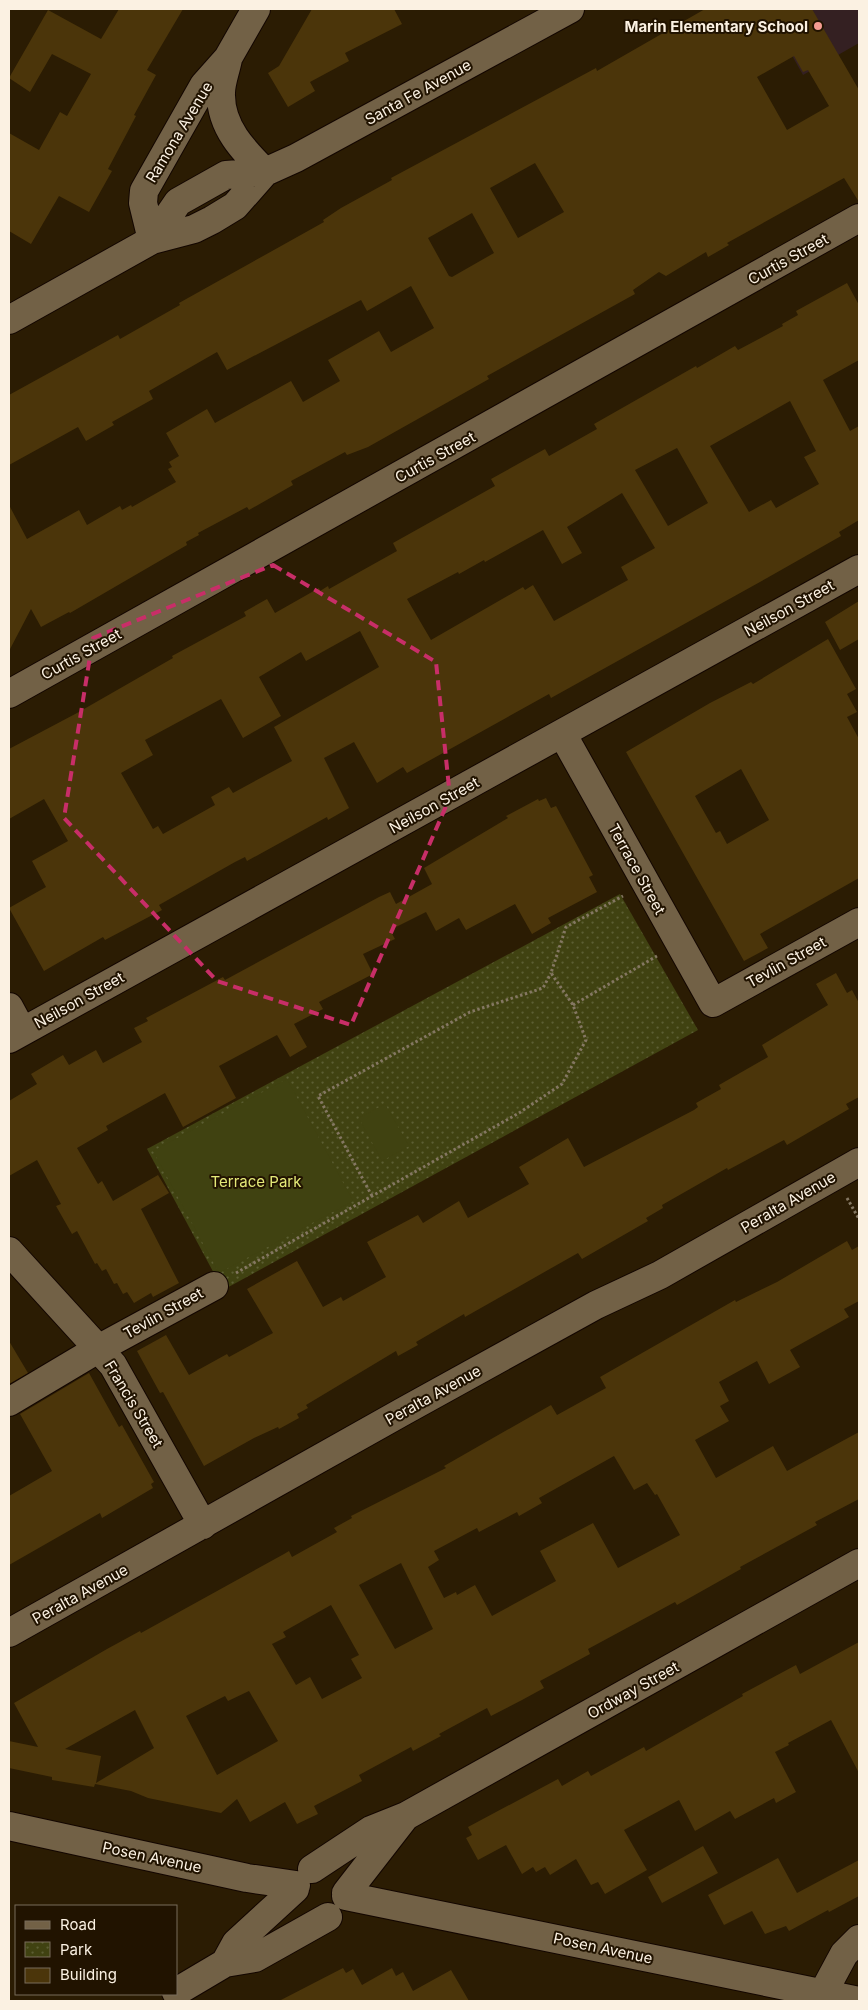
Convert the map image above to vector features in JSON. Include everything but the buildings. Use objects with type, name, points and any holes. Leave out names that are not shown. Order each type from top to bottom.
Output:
[{"type":"street","name":"Ramona Avenue","points":[[152,240],[143,203],[144,191],[204,85],[228,58],[256,9]]},
{"type":"street","name":"Santa Fe Avenue","points":[[9,320],[152,240],[194,229],[235,206],[265,172],[296,158],[570,9]]},
{"type":"street","name":"Ramona Avenue","points":[[228,58],[221,94],[228,125],[239,146],[265,172]]},
{"type":"street","name":"Curtis Street","points":[[9,694],[859,218]]},
{"type":"street","name":"Neilson Street","points":[[15,1035],[859,569]]},
{"type":"street","name":"Terrace Street","points":[[563,734],[713,1002]]},
{"type":"street","name":"Tevlin Street","points":[[713,1002],[859,922]]},
{"type":"street","points":[[9,1007],[15,1035]]},
{"type":"street","name":"Peralta Avenue","points":[[9,1634],[596,1305],[660,1275],[859,1162]]},
{"type":"street","name":"Francis Street","points":[[9,1251],[113,1365],[203,1525]]},
{"type":"street","name":"Tevlin Street","points":[[9,1402],[98,1349],[214,1286]]},
{"type":"street","name":"Ordway Street","points":[[225,1963],[236,1944],[301,1881],[372,1830],[406,1816],[859,1563]]},
{"type":"street","name":"Ordway Street","points":[[178,1991],[225,1963],[255,1958],[339,1909],[346,1894],[406,1816]]},
{"type":"street","name":"Posen Avenue","points":[[9,1826],[247,1878],[301,1881],[320,1867],[342,1878],[346,1894],[859,2001]]},
{"type":"street","points":[[301,1881],[297,1900],[303,1911],[315,1917],[328,1917]]},
{"type":"street","points":[[823,1993],[844,1954],[859,1939]]},
{"type":"path","points":[[372,1196],[318,1096],[470,1012],[543,988],[551,973],[566,927],[646,884]]},
{"type":"path","points":[[573,1005],[679,943]]},
{"type":"path","points":[[214,1286],[519,1113],[562,1084],[586,1040],[573,1005],[551,973]]},
{"type":"highlighted area","points":[[273,565],[436,662],[450,797],[351,1025],[217,981],[64,818],[93,638]]},
{"type":"shaded area","name":"Marin Elementary School","points":[[766,9],[859,9],[859,43],[803,75]]},
{"type":"green space","name":"Terrace Park","points":[[620,894],[698,1030],[223,1290],[147,1149]]},
{"type":"green space","points":[[287,1079],[353,1201],[219,1273],[153,1151]]},
{"type":"green space","points":[[385,1104],[409,1146],[382,1161],[359,1118]]},
{"type":"place","name":"Marin Elementary School","points":[[818,26]]}]
